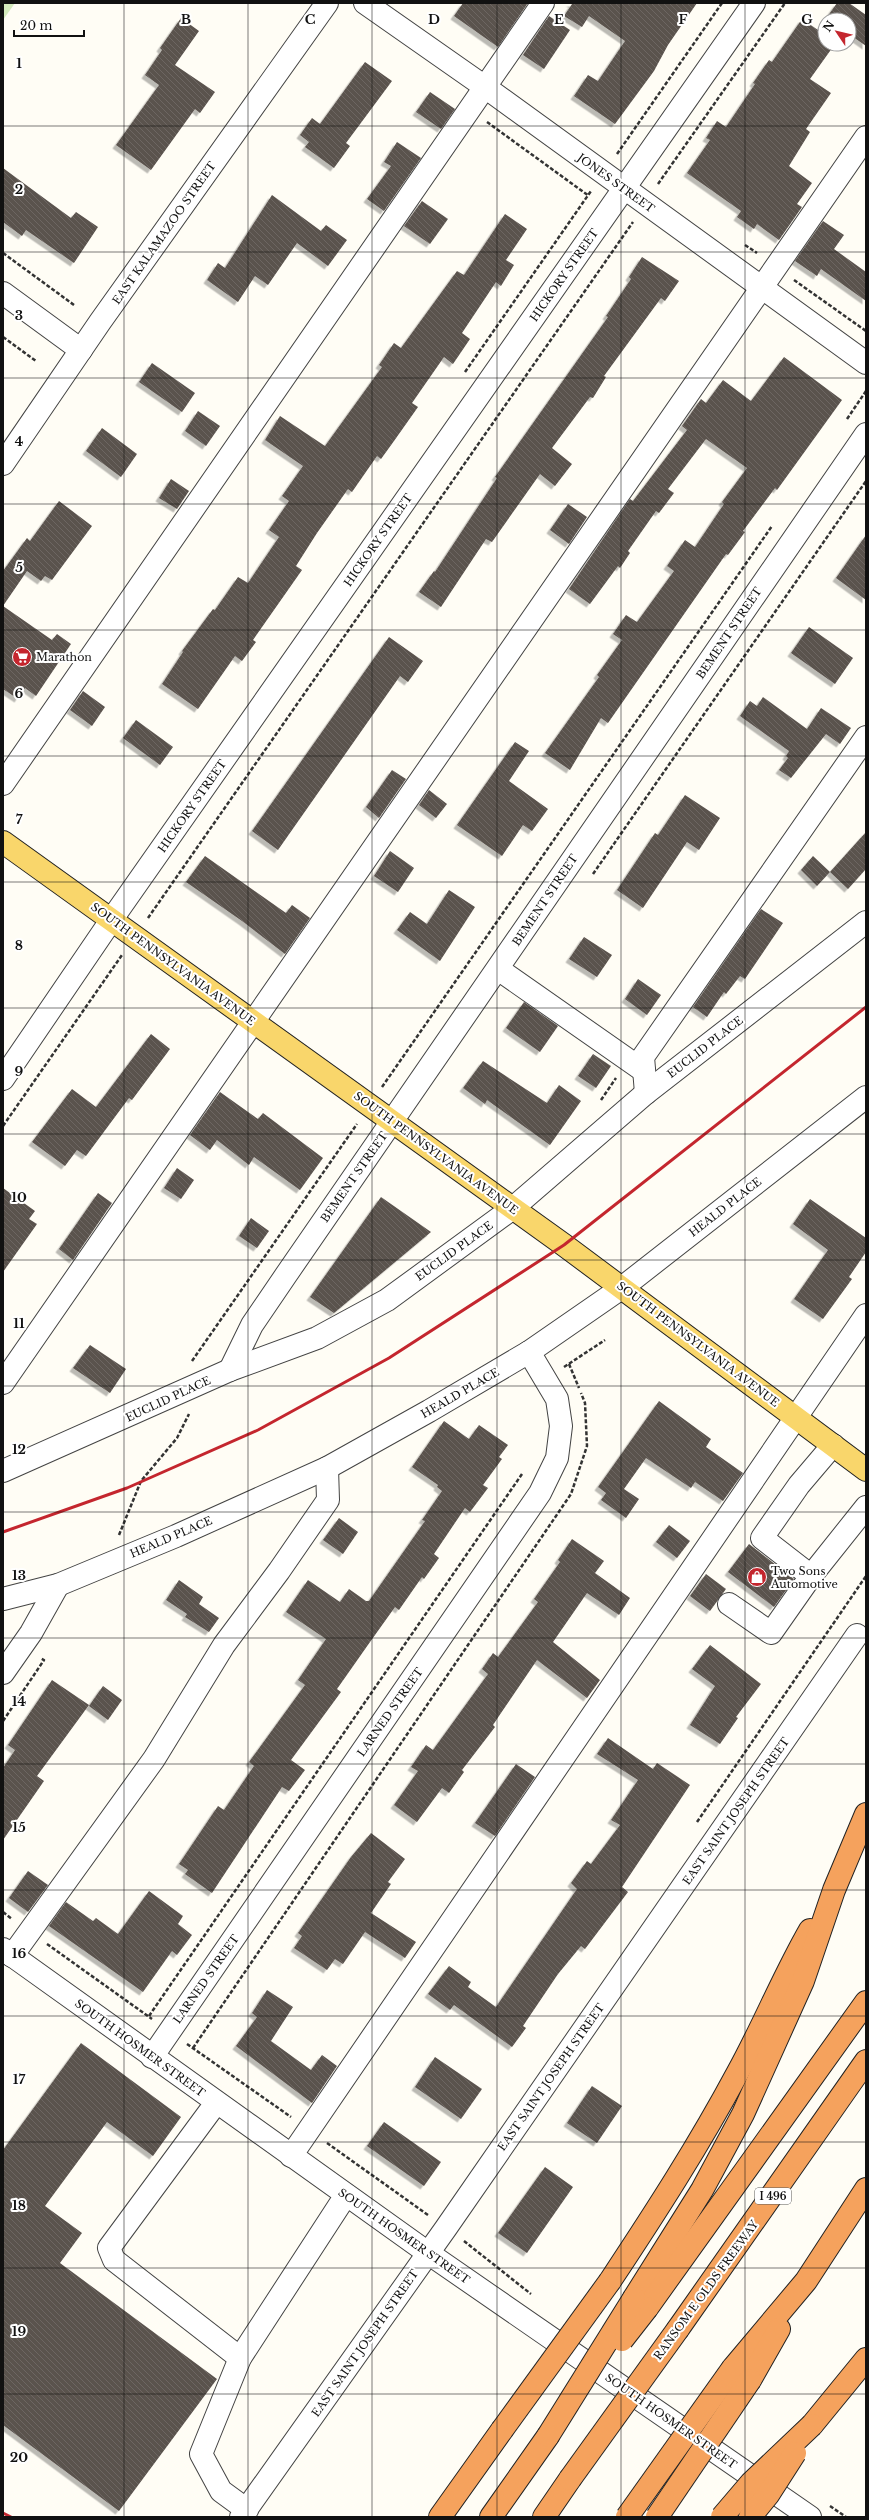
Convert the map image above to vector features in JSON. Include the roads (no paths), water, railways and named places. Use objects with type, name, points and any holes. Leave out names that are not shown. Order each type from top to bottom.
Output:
[{"type":"highway","points":[[640,2303],[743,2114],[803,1981],[834,1890],[866,1814]]},
{"type":"highway","points":[[440,2517],[610,2281],[693,2153],[741,2067],[785,1974],[834,1890]]},
{"type":"highway","points":[[491,2517],[640,2303],[866,2002]]},
{"type":"highway","name":"RANSOM E OLDS FREEWAY","points":[[544,2517],[866,2061]]},
{"type":"highway","points":[[657,2517],[742,2374],[866,2189]]},
{"type":"highway","points":[[750,2517],[768,2495],[812,2425],[866,2359]]},
{"type":"highway","points":[[627,2517],[742,2374]]},
{"type":"highway","points":[[722,2517],[751,2482],[812,2425]]},
{"type":"main road","name":"SOUTH PENNSYLVANIA AVENUE","points":[[3,842],[623,1287],[866,1470]]},
{"type":"street","name":"EAST KALAMAZOO STREET","points":[[3,464],[81,350],[327,3]]},
{"type":"street","name":"JONES STREET","points":[[365,3],[485,87],[866,363]]},
{"type":"street","points":[[3,784],[543,3]]},
{"type":"street","name":"HICKORY STREET","points":[[3,1079],[112,919],[754,3]]},
{"type":"street","points":[[3,1383],[763,288],[866,137]]},
{"type":"street","points":[[3,293],[81,350]]},
{"type":"street","name":"BEMENT STREET","points":[[230,1370],[256,1319],[866,434]]},
{"type":"street","points":[[636,1066],[866,737]]},
{"type":"street","name":"EUCLID PLACE","points":[[3,1471],[230,1370],[317,1338],[387,1300],[513,1208],[646,1093],[866,922]]},
{"type":"street","points":[[498,969],[636,1066],[646,1093]]},
{"type":"street","name":"HEALD PLACE","points":[[3,1599],[58,1585],[176,1536],[327,1468],[529,1352],[623,1287],[866,1097]]},
{"type":"street","points":[[291,2156],[866,1316]]},
{"type":"street","name":"LARNED STREET","points":[[152,2057],[540,1493],[557,1458],[561,1426],[557,1399],[529,1352]]},
{"type":"street","points":[[811,1576],[762,1538],[799,1485],[832,1445]]},
{"type":"street","points":[[7,1953],[30,1931],[154,1759],[224,1645],[280,1571],[328,1500],[327,1468]]},
{"type":"street","points":[[729,1604],[771,1633],[811,1576],[866,1507]]},
{"type":"street","points":[[3,1673],[31,1633],[58,1585]]},
{"type":"street","name":"EAST SAINT JOSEPH STREET","points":[[244,2513],[446,2228],[857,1635]]},
{"type":"street","name":"SOUTH HOSMER STREET","points":[[7,1953],[428,2253],[810,2517]]},
{"type":"street","points":[[216,2103],[109,2248],[114,2260],[240,2358]]},
{"type":"street","points":[[244,2513],[221,2491],[201,2454],[240,2358],[346,2195]]},
{"type":"railway","points":[[3,1532],[127,1488],[258,1430],[389,1358],[564,1245],[866,1007]]},
{"type":"railway","points":[[3,2513],[11,2517]]},
{"type":"place","name":"Marathon","points":[[22,657]]},
{"type":"place","name":"Two Sons Automotive","points":[[757,1577]]}]
